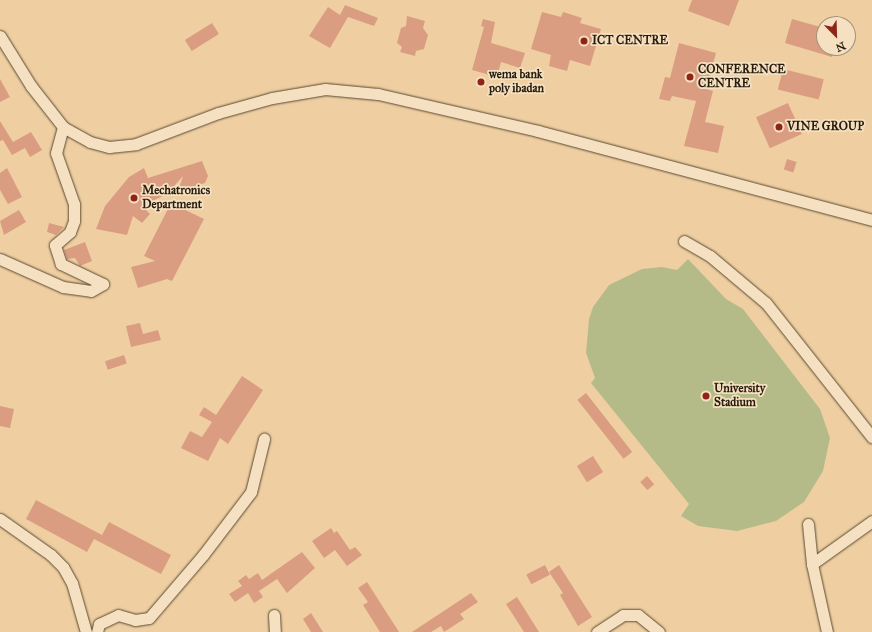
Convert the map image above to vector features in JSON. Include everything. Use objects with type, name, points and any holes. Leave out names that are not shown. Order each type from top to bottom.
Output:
[{"type":"street","points":[[2,43],[31,86],[63,127],[90,142],[109,147],[136,144],[218,112],[304,92],[325,89],[378,94],[538,131],[872,220]]},
{"type":"street","points":[[0,259],[63,287],[91,291],[103,284],[61,264],[55,245],[70,232],[74,221],[74,204],[56,153],[63,127]]},
{"type":"street","points":[[684,241],[710,256],[766,303],[872,437]]},
{"type":"street","points":[[96,632],[99,624],[118,614],[135,620],[149,618],[203,555],[250,492],[264,439]]},
{"type":"street","points":[[0,519],[51,555],[63,567],[72,583],[86,632]]},
{"type":"street","points":[[812,564],[872,521]]},
{"type":"street","points":[[808,524],[812,564],[826,632]]},
{"type":"street","points":[[598,632],[623,615],[638,614],[659,632]]},
{"type":"street","points":[[274,616],[275,632]]},
{"type":"green space","name":"University Stadium","points":[[688,259],[726,299],[743,309],[820,409],[830,438],[823,471],[804,502],[776,521],[737,531],[698,526],[681,516],[689,504],[591,383],[595,378],[586,353],[589,319],[593,307],[609,285],[642,269],[662,267],[677,270]]},
{"type":"building","points":[[692,0],[739,0],[729,26],[688,11]]},
{"type":"building","points":[[345,5],[378,18],[374,26],[348,17],[330,48],[309,36],[328,7],[340,15]]},
{"type":"building","name":"ICT CENTRE","points":[[542,12],[561,17],[563,12],[582,18],[580,23],[601,29],[590,66],[570,60],[567,71],[549,66],[551,55],[531,49]]},
{"type":"building","points":[[407,16],[425,21],[423,28],[428,35],[424,49],[416,51],[415,56],[400,52],[402,47],[397,43],[401,28],[406,26]]},
{"type":"building","points":[[483,19],[495,22],[491,43],[525,53],[520,68],[501,62],[497,77],[472,70],[484,27],[481,26]]},
{"type":"building","points":[[792,19],[816,26],[816,52],[785,43]]},
{"type":"building","points":[[212,23],[219,34],[192,51],[185,40]]},
{"type":"building","name":"CONFERENCE CENTRE","points":[[679,43],[716,53],[706,89],[713,91],[705,122],[724,126],[718,153],[684,146],[696,101],[672,96],[670,101],[659,99],[665,77],[670,78]]},
{"type":"building","points":[[783,69],[824,79],[819,100],[778,89]]},
{"type":"building","points":[[0,79],[10,97],[0,102]]},
{"type":"building","name":"VINE GROUP","points":[[788,103],[802,134],[770,148],[756,117]]},
{"type":"building","points":[[0,121],[13,142],[31,132],[42,150],[30,157],[25,148],[12,155],[3,140],[0,141]]},
{"type":"building","points":[[787,159],[797,162],[793,172],[784,170]]},
{"type":"building","name":"Mechatronics Department","points":[[202,161],[208,176],[205,183],[178,191],[183,176],[167,194],[142,206],[150,214],[142,223],[133,216],[127,235],[96,229],[105,206],[129,177],[144,168],[148,178]]},
{"type":"building","points":[[7,168],[22,197],[8,204],[0,190],[0,173]]},
{"type":"building","points":[[171,203],[204,219],[172,281],[167,279],[138,288],[131,267],[155,261],[144,256]]},
{"type":"building","points":[[19,210],[26,222],[4,235],[0,221]]},
{"type":"building","points":[[49,223],[64,227],[56,235],[47,232]]},
{"type":"building","points":[[85,242],[92,261],[80,266],[75,258],[67,259],[64,250]]},
{"type":"building","points":[[140,323],[143,334],[158,330],[161,340],[131,347],[126,326]]},
{"type":"building","points":[[124,355],[127,364],[108,370],[105,361]]},
{"type":"building","points":[[242,376],[263,390],[228,444],[220,438],[208,461],[181,448],[190,431],[202,437],[212,422],[199,415],[204,407],[216,415]]},
{"type":"building","points":[[586,393],[632,452],[624,459],[577,400]]},
{"type":"building","points":[[0,406],[14,409],[10,428],[0,426]]},
{"type":"building","points":[[593,456],[603,472],[587,482],[577,466]]},
{"type":"building","points":[[647,476],[654,484],[647,490],[640,482]]},
{"type":"building","points":[[36,500],[102,535],[109,522],[171,555],[161,574],[94,539],[87,552],[26,519]]},
{"type":"building","points":[[331,528],[334,533],[337,531],[350,550],[355,547],[362,555],[347,566],[335,550],[324,558],[312,541]]},
{"type":"building","points":[[302,552],[315,568],[287,593],[277,579],[259,591],[263,597],[254,603],[248,593],[235,602],[229,594],[242,586],[238,581],[246,575],[249,579],[258,573],[262,580]]},
{"type":"building","points":[[545,565],[550,575],[531,584],[526,575]]},
{"type":"building","points":[[559,565],[592,617],[578,626],[560,595],[563,593],[549,572]]},
{"type":"building","points":[[367,582],[399,632],[380,632],[363,605],[368,602],[358,588]]},
{"type":"building","points":[[471,593],[478,602],[460,614],[464,619],[444,632],[441,626],[431,632],[412,632]]},
{"type":"building","points":[[517,597],[539,632],[524,632],[506,604]]},
{"type":"building","points":[[311,613],[323,632],[311,632],[303,619]]},
{"type":"place","name":"ICT CENTRE","points":[[584,41]]},
{"type":"place","name":"CONFERENCE CENTRE","points":[[690,77]]},
{"type":"place","name":"wema bank poly ibadan","points":[[481,82]]},
{"type":"place","name":"VINE GROUP","points":[[779,127]]},
{"type":"place","name":"Mechatronics Department","points":[[134,198]]},
{"type":"place","name":"University Stadium","points":[[706,396]]}]
